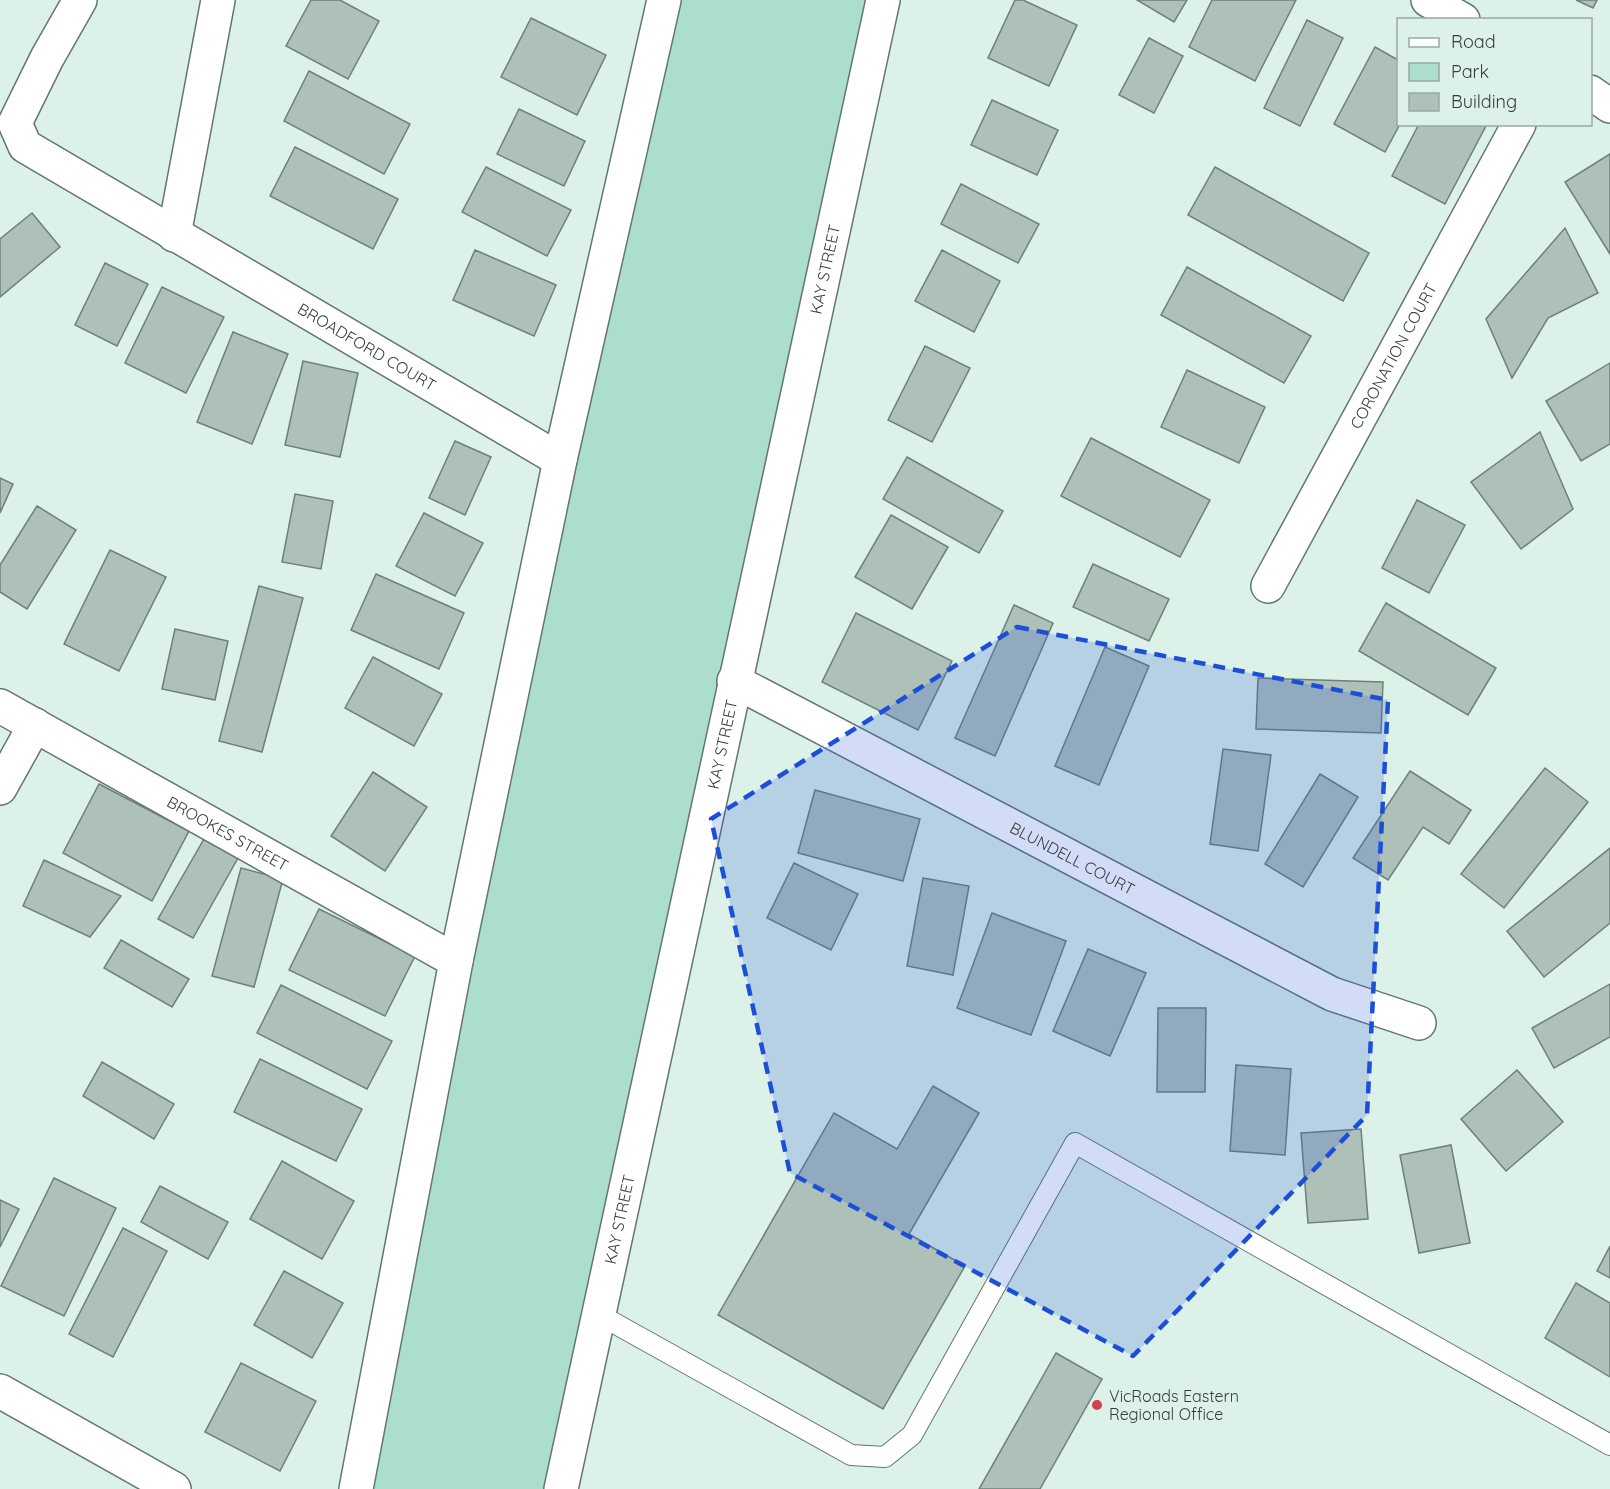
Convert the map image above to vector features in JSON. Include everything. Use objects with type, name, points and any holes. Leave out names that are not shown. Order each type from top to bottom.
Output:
[{"type":"street","name":"BROADFORD COURT","points":[[80,0],[47,58],[15,123],[25,146],[560,460]]},
{"type":"street","points":[[174,235],[218,0]]},
{"type":"street","points":[[356,1489],[456,961],[560,460],[664,0]]},
{"type":"street","name":"KAY STREET","points":[[561,1489],[883,0]]},
{"type":"street","points":[[1428,0],[1460,18]]},
{"type":"street","points":[[1592,93],[1610,106]]},
{"type":"street","name":"CORONATION COURT","points":[[1268,586],[1518,126]]},
{"type":"street","name":"BLUNDELL COURT","points":[[734,681],[1332,994],[1419,1023]]},
{"type":"street","name":"BROOKES STREET","points":[[0,706],[456,961]]},
{"type":"street","points":[[0,788],[35,726]]},
{"type":"street","points":[[0,1391],[174,1489]]},
{"type":"lane","points":[[598,1314],[851,1455],[885,1457],[912,1435],[1074,1143],[1610,1445]]},
{"type":"highlighted area","points":[[1017,627],[1388,700],[1367,1115],[1133,1356],[790,1173],[711,819]]},
{"type":"green space","points":[[664,0],[884,0],[561,1489],[356,1489]]},
{"type":"building","points":[[311,0],[340,0],[379,21],[348,79],[286,46]]},
{"type":"building","points":[[1015,0],[1023,0],[1077,25],[1049,86],[988,58]]},
{"type":"building","points":[[1137,0],[1187,0],[1174,22]]},
{"type":"building","points":[[1212,0],[1296,0],[1255,81],[1189,47]]},
{"type":"building","points":[[1576,0],[1597,0],[1593,8]]},
{"type":"building","points":[[531,18],[606,55],[577,115],[501,77]]},
{"type":"building","points":[[1307,20],[1343,38],[1300,126],[1264,108]]},
{"type":"building","points":[[1149,38],[1183,56],[1154,113],[1119,95]]},
{"type":"building","points":[[1375,47],[1397,59],[1397,126],[1399,126],[1385,152],[1334,124]]},
{"type":"building","points":[[309,71],[410,124],[384,174],[284,121]]},
{"type":"building","points":[[992,100],[1058,130],[1037,175],[971,145]]},
{"type":"building","points":[[519,109],[585,141],[564,186],[497,154]]},
{"type":"building","points":[[1418,126],[1486,126],[1445,204],[1392,176]]},
{"type":"building","points":[[295,147],[398,199],[373,249],[270,196]]},
{"type":"building","points":[[1610,154],[1610,254],[1565,182]]},
{"type":"building","points":[[486,167],[571,210],[547,256],[462,212]]},
{"type":"building","points":[[1215,167],[1369,253],[1343,301],[1188,215]]},
{"type":"building","points":[[961,184],[1039,224],[1018,263],[941,224]]},
{"type":"building","points":[[32,213],[60,247],[0,297],[0,239]]},
{"type":"building","points":[[1565,228],[1598,293],[1548,318],[1512,378],[1486,319]]},
{"type":"building","points":[[475,250],[556,285],[534,336],[453,300]]},
{"type":"building","points":[[942,250],[1000,281],[974,332],[915,301]]},
{"type":"building","points":[[105,263],[148,284],[117,346],[75,325]]},
{"type":"building","points":[[1187,267],[1311,336],[1284,383],[1161,315]]},
{"type":"building","points":[[162,287],[224,317],[186,393],[125,363]]},
{"type":"building","points":[[233,332],[288,354],[252,444],[197,422]]},
{"type":"building","points":[[925,346],[970,368],[932,442],[888,420]]},
{"type":"building","points":[[303,361],[358,373],[340,457],[285,445]]},
{"type":"building","points":[[1610,363],[1610,444],[1581,461],[1546,401]]},
{"type":"building","points":[[1187,370],[1265,407],[1239,463],[1161,427]]},
{"type":"building","points":[[1540,432],[1573,509],[1521,549],[1471,482]]},
{"type":"building","points":[[1091,438],[1210,500],[1180,557],[1061,496]]},
{"type":"building","points":[[455,441],[491,457],[465,515],[429,498]]},
{"type":"building","points":[[907,457],[1003,511],[979,553],[883,499]]},
{"type":"building","points":[[0,478],[13,484],[0,513]]},
{"type":"building","points":[[295,494],[333,501],[321,569],[282,562]]},
{"type":"building","points":[[1417,500],[1465,525],[1429,593],[1382,568]]},
{"type":"building","points":[[37,506],[76,530],[27,609],[0,592],[0,565]]},
{"type":"building","points":[[424,513],[483,543],[455,596],[396,566]]},
{"type":"building","points":[[891,515],[948,547],[912,609],[855,577]]},
{"type":"building","points":[[110,550],[166,577],[119,671],[64,644]]},
{"type":"building","points":[[1093,564],[1169,599],[1149,641],[1073,607]]},
{"type":"building","points":[[376,574],[464,613],[439,669],[351,630]]},
{"type":"building","points":[[259,586],[303,598],[262,752],[219,741]]},
{"type":"building","points":[[1386,603],[1496,668],[1468,715],[1359,651]]},
{"type":"building","points":[[1014,605],[1053,623],[995,756],[955,738]]},
{"type":"building","points":[[856,613],[952,661],[918,730],[822,682]]},
{"type":"building","points":[[175,629],[228,641],[215,700],[162,689]]},
{"type":"building","points":[[1105,647],[1149,666],[1099,785],[1055,766]]},
{"type":"building","points":[[373,657],[442,694],[414,746],[345,708]]},
{"type":"building","points":[[1258,678],[1383,682],[1381,733],[1256,729]]},
{"type":"building","points":[[1223,749],[1271,755],[1258,851],[1210,844]]},
{"type":"building","points":[[1545,768],[1588,802],[1504,908],[1461,874]]},
{"type":"building","points":[[1410,771],[1471,810],[1449,844],[1423,827],[1388,880],[1353,858]]},
{"type":"building","points":[[373,772],[427,807],[385,871],[331,836]]},
{"type":"building","points":[[1320,774],[1358,797],[1303,887],[1265,864]]},
{"type":"building","points":[[99,784],[189,831],[152,901],[63,853]]},
{"type":"building","points":[[815,790],[920,819],[903,881],[798,853]]},
{"type":"building","points":[[204,839],[238,858],[193,938],[158,919]]},
{"type":"building","points":[[1610,848],[1610,923],[1544,977],[1507,931]]},
{"type":"building","points":[[44,860],[121,896],[90,937],[23,906]]},
{"type":"building","points":[[794,863],[858,894],[831,950],[767,918]]},
{"type":"building","points":[[241,868],[283,879],[254,987],[212,976]]},
{"type":"building","points":[[923,878],[969,886],[953,975],[907,966]]},
{"type":"building","points":[[319,909],[415,956],[385,1016],[289,970]]},
{"type":"building","points":[[992,913],[1066,941],[1031,1035],[957,1008]]},
{"type":"building","points":[[121,940],[189,979],[172,1007],[104,968]]},
{"type":"building","points":[[1088,949],[1146,973],[1110,1056],[1053,1031]]},
{"type":"building","points":[[1610,984],[1610,1037],[1554,1068],[1532,1028]]},
{"type":"building","points":[[281,985],[392,1041],[367,1089],[257,1033]]},
{"type":"building","points":[[1158,1008],[1206,1008],[1205,1092],[1157,1092]]},
{"type":"building","points":[[260,1059],[362,1109],[336,1161],[234,1112]]},
{"type":"building","points":[[102,1062],[174,1104],[154,1139],[83,1096]]},
{"type":"building","points":[[1236,1065],[1291,1069],[1285,1155],[1230,1151]]},
{"type":"building","points":[[1517,1070],[1563,1122],[1506,1171],[1461,1119]]},
{"type":"building","points":[[933,1086],[979,1113],[909,1234],[965,1266],[883,1409],[718,1315],[834,1113],[897,1149]]},
{"type":"building","points":[[1361,1129],[1368,1219],[1308,1223],[1301,1133]]},
{"type":"building","points":[[1451,1145],[1470,1243],[1419,1253],[1400,1155]]},
{"type":"building","points":[[282,1161],[354,1201],[322,1259],[250,1219]]},
{"type":"building","points":[[54,1178],[116,1208],[64,1316],[1,1286]]},
{"type":"building","points":[[160,1186],[228,1222],[208,1259],[141,1222]]},
{"type":"building","points":[[0,1200],[19,1209],[0,1247]]},
{"type":"building","points":[[123,1228],[167,1251],[113,1357],[69,1334]]},
{"type":"building","points":[[1610,1246],[1610,1278],[1597,1271]]},
{"type":"building","points":[[284,1271],[343,1303],[312,1358],[254,1325]]},
{"type":"building","points":[[1576,1283],[1610,1303],[1610,1377],[1545,1338]]},
{"type":"building","points":[[1056,1353],[1102,1379],[1040,1489],[979,1489]]},
{"type":"building","points":[[241,1363],[316,1401],[280,1471],[205,1432]]},
{"type":"place","name":"VicRoads Eastern Regional Office","points":[[1097,1405]]}]
